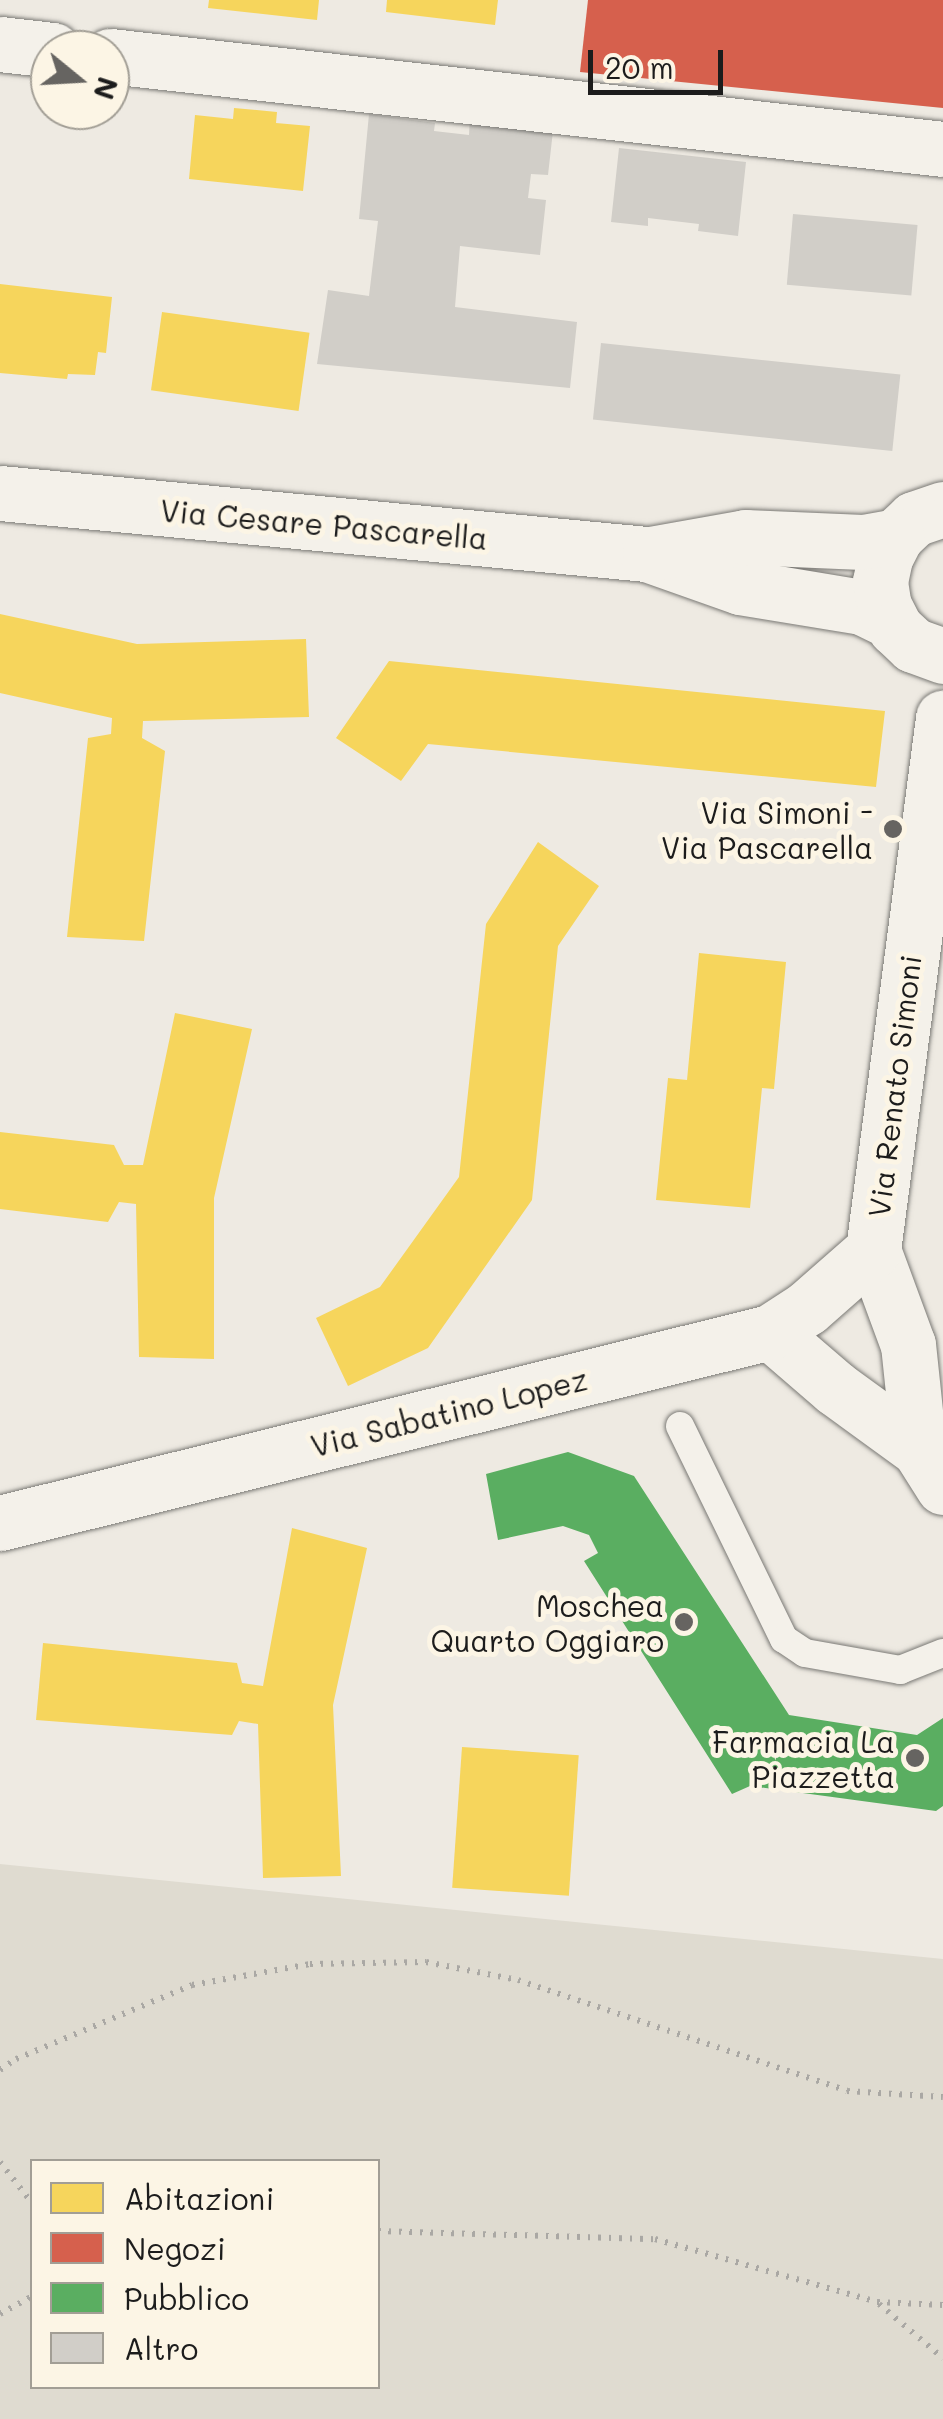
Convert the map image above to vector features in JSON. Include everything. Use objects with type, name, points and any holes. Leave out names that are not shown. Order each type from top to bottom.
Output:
[{"type":"street","points":[[0,44],[30,47]]},
{"type":"street","points":[[130,58],[943,149]]},
{"type":"street","name":"Via Cesare Pascarella","points":[[0,493],[647,554]]},
{"type":"street","points":[[647,554],[746,537],[863,542],[928,514]]},
{"type":"street","points":[[916,640],[880,582],[884,558],[928,514]]},
{"type":"street","points":[[647,554],[740,587],[862,606],[916,640]]},
{"type":"street","name":"Via Renato Simoni","points":[[916,640],[934,682],[942,723],[873,1250],[908,1346],[931,1468]]},
{"type":"street","name":"Via Sabatino Lopez","points":[[0,1523],[770,1332],[807,1308],[873,1250]]},
{"type":"street","name":"Via Renato Simoni","points":[[770,1332],[931,1468]]},
{"type":"lane","points":[[680,1426],[784,1639],[805,1653],[900,1670],[943,1654]]},
{"type":"path","points":[[0,2070],[16,2059],[192,1986],[310,1964],[426,1962],[518,1980],[847,2091],[943,2097]]},
{"type":"path","points":[[0,2162],[30,2200]]},
{"type":"path","points":[[380,2231],[654,2239],[876,2302],[943,2305]]},
{"type":"path","points":[[0,2314],[30,2297]]},
{"type":"path","points":[[876,2302],[943,2358]]},
{"type":"shaded area","points":[[0,1864],[943,1959],[943,2419],[0,2419]]},
{"type":"building: Abitazioni","points":[[209,0],[319,0],[317,20],[208,8]]},
{"type":"building: Abitazioni","points":[[387,0],[498,0],[495,25],[386,12]]},
{"type":"building: Abitazioni","points":[[234,108],[277,112],[276,123],[310,126],[303,191],[189,179],[195,115],[233,119]]},
{"type":"building: Abitazioni","points":[[0,284],[112,297],[106,353],[98,352],[95,375],[68,374],[67,379],[0,373]]},
{"type":"building: Abitazioni","points":[[162,312],[310,333],[299,411],[151,390]]},
{"type":"building: Abitazioni","points":[[0,614],[137,644],[306,639],[309,717],[143,721],[142,738],[165,751],[144,941],[67,937],[88,738],[111,734],[112,718],[0,693]]},
{"type":"building: Abitazioni","points":[[389,661],[885,711],[876,787],[428,744],[401,781],[336,738]]},
{"type":"building: Abitazioni","points":[[538,842],[599,886],[558,946],[532,1200],[428,1348],[348,1386],[316,1318],[380,1287],[459,1177],[486,924]]},
{"type":"building: Abitazioni","points":[[699,953],[786,962],[774,1089],[762,1088],[750,1208],[656,1200],[668,1078],[687,1080]]},
{"type":"building: Abitazioni","points":[[175,1013],[252,1029],[214,1198],[214,1359],[139,1357],[136,1204],[119,1202],[108,1222],[0,1209],[0,1132],[114,1145],[124,1165],[143,1165]]},
{"type":"building: Abitazioni","points":[[292,1528],[367,1548],[333,1705],[341,1876],[263,1878],[258,1724],[239,1721],[232,1735],[36,1720],[43,1643],[237,1663],[242,1683],[263,1686]]},
{"type":"building: Abitazioni","points":[[462,1747],[579,1755],[569,1896],[452,1888]]},
{"type":"building: Negozi","points":[[588,0],[943,0],[943,108],[580,72]]},
{"type":"building: Pubblico","points":[[568,1452],[634,1476],[789,1715],[917,1735],[943,1718],[943,1806],[936,1811],[750,1786],[732,1794],[584,1561],[598,1553],[589,1535],[563,1526],[498,1540],[486,1474]]},
{"type":"building: Altro","points":[[369,114],[435,123],[434,131],[469,135],[470,115],[554,122],[548,175],[531,174],[528,198],[546,200],[540,255],[460,246],[455,307],[577,322],[570,388],[317,364],[328,290],[369,296],[378,221],[359,219]]},
{"type":"building: Altro","points":[[619,148],[746,162],[738,236],[698,231],[699,224],[648,218],[648,226],[611,222]]},
{"type":"building: Altro","points":[[793,214],[918,225],[911,296],[787,285]]},
{"type":"building: Altro","points":[[601,343],[900,374],[892,451],[593,420]]},
{"type":"place","name":"Via Simoni - Via Pascarella","points":[[893,829]]},
{"type":"place","name":"Moschea Quarto Oggiaro","points":[[684,1622]]},
{"type":"place","name":"Farmacia La Piazzetta","points":[[915,1758]]}]
